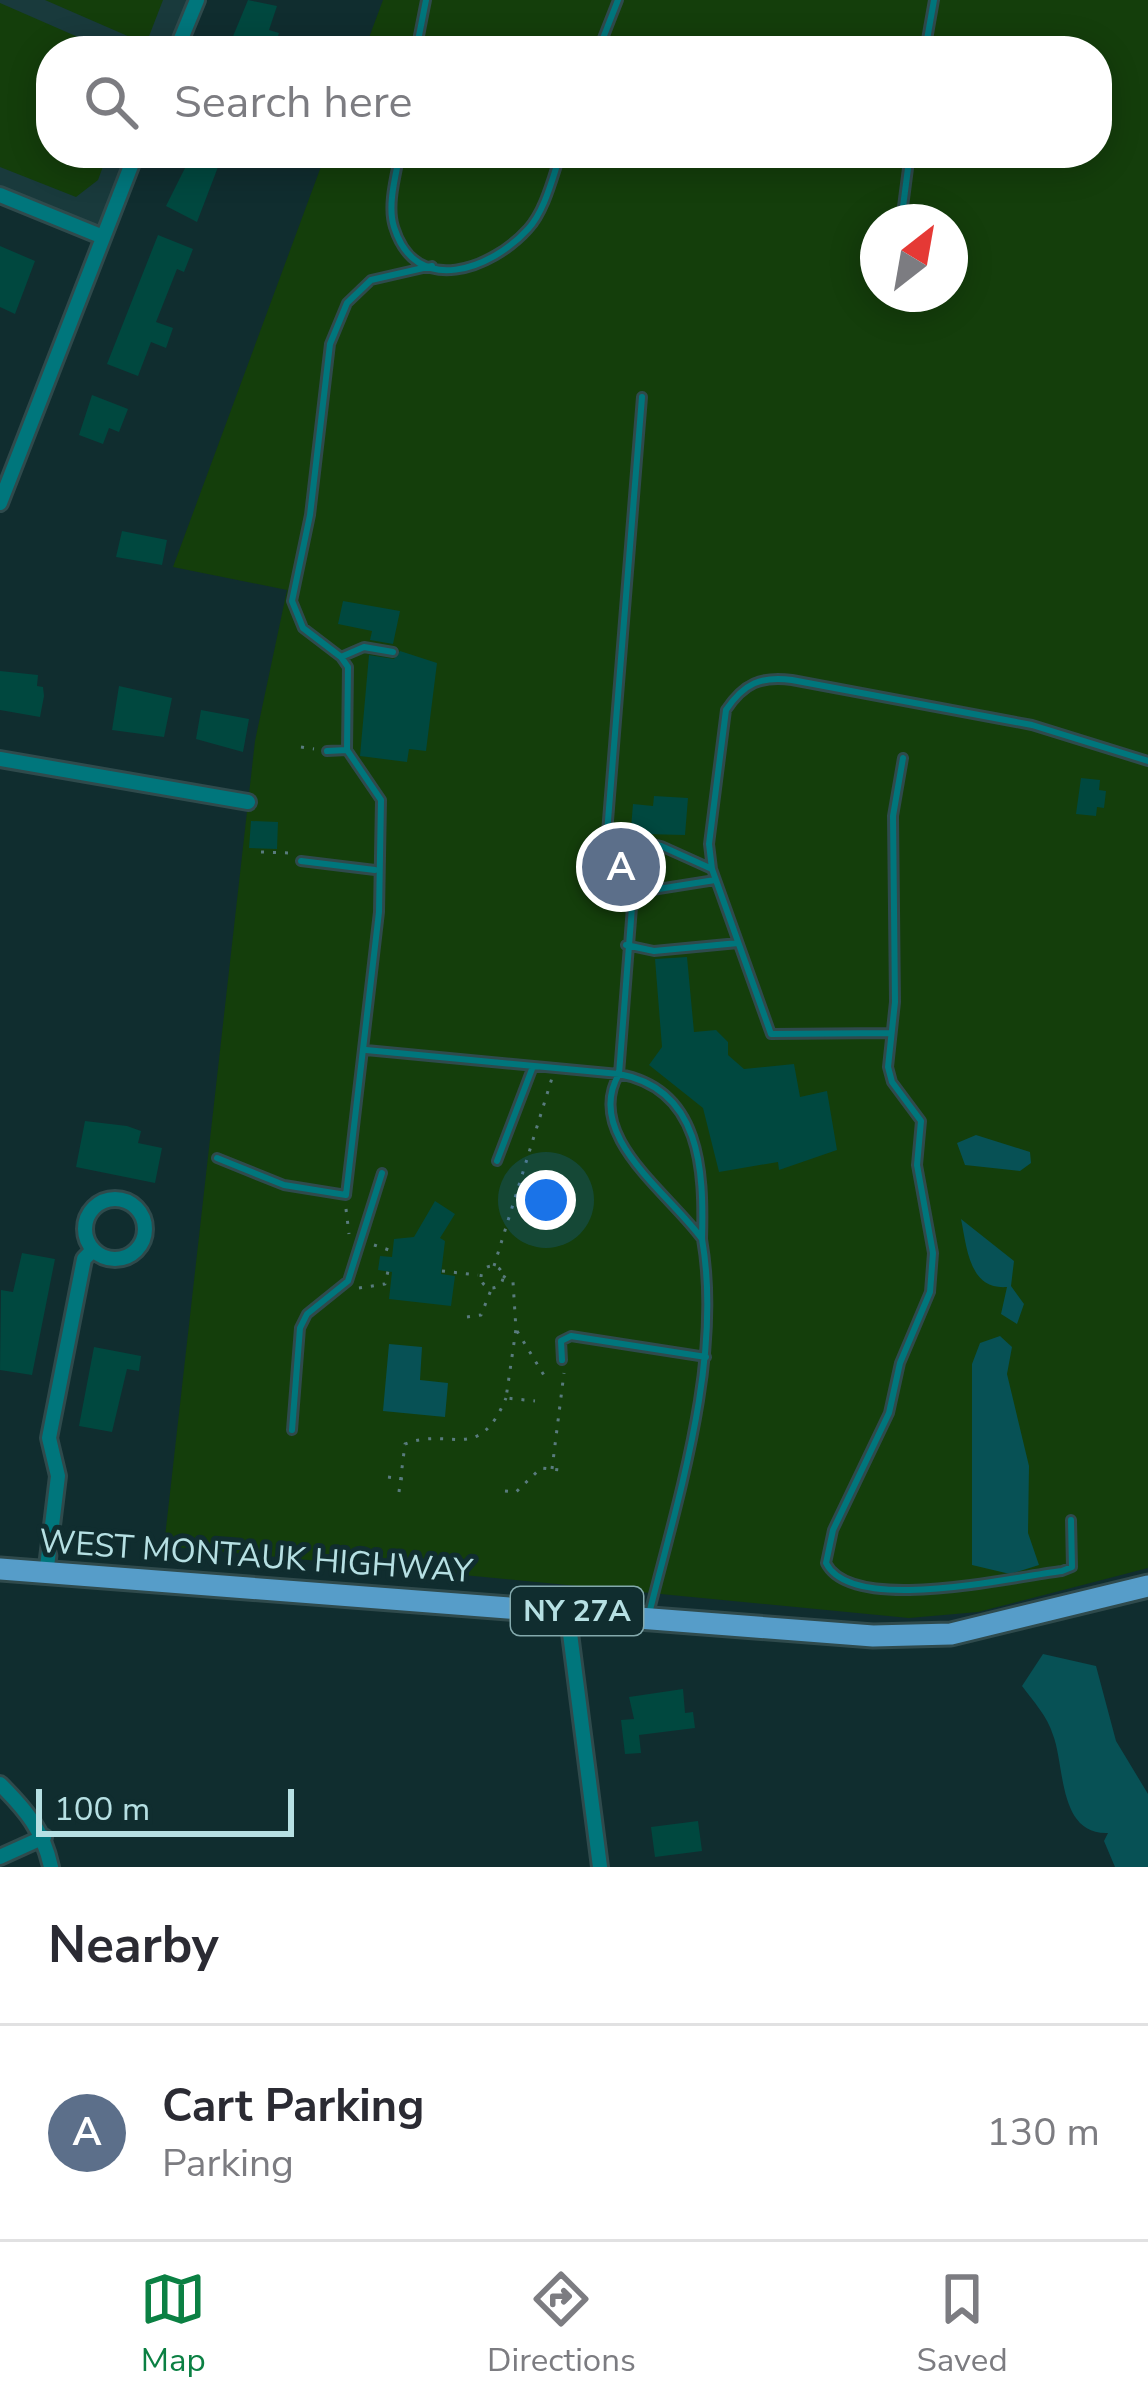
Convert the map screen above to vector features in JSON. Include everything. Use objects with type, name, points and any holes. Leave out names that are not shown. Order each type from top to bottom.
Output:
[{"type":"main road","name":"WEST MONTAUK HIGHWAY","points":[[0,1569],[874,1636],[950,1634],[1148,1586]]},
{"type":"street","points":[[182,36],[197,0]]},
{"type":"street","points":[[0,503],[130,168]]},
{"type":"street","points":[[0,195],[103,237]]},
{"type":"street","points":[[0,759],[248,802]]},
{"type":"street","points":[[115,1198],[136,1208],[146,1229],[137,1251],[115,1259],[93,1250],[85,1229],[94,1207],[115,1198]]},
{"type":"street","points":[[46,1576],[58,1476],[49,1438],[84,1259],[93,1250]]},
{"type":"street","points":[[566,1610],[600,1867]]},
{"type":"street","points":[[0,1784],[44,1837],[51,1867]]},
{"type":"street","points":[[0,1857],[44,1837]]},
{"type":"lane","points":[[419,36],[426,0]]},
{"type":"lane","points":[[604,36],[618,0]]},
{"type":"lane","points":[[928,36],[934,0]]},
{"type":"lane","points":[[399,168],[394,227],[412,253],[432,266]]},
{"type":"lane","points":[[217,1158],[284,1185],[346,1195],[356,1139],[379,912],[375,871],[381,800],[347,750],[348,667],[303,628],[292,601],[310,515],[331,344],[347,303],[371,280],[432,266],[476,270],[530,227],[555,168]]},
{"type":"lane","points":[[903,204],[908,168]]},
{"type":"lane","points":[[642,397],[607,833],[661,846],[712,869]]},
{"type":"lane","points":[[341,657],[364,647],[393,652]]},
{"type":"lane","points":[[891,1034],[771,1034],[715,880],[709,844],[726,710],[737,693],[767,677],[1032,724],[1148,761]]},
{"type":"lane","points":[[328,751],[347,750]]},
{"type":"lane","points":[[903,758],[893,816],[892,1082],[921,1121],[917,1165],[927,1202],[932,1275],[889,1413],[840,1514],[826,1563],[839,1582],[850,1586],[904,1591],[1062,1571],[1072,1567],[1071,1520]]},
{"type":"lane","points":[[302,861],[375,871]]},
{"type":"lane","points":[[702,1239],[655,1180],[627,1156],[616,1135],[609,1092],[620,1074],[632,907],[652,890],[715,880]]},
{"type":"lane","points":[[626,946],[654,951],[738,943]]},
{"type":"lane","points":[[366,1050],[652,1080],[682,1114],[700,1155],[704,1193],[706,1357],[648,1618]]},
{"type":"lane","points":[[497,1161],[532,1068]]},
{"type":"lane","points":[[292,1430],[301,1328],[307,1314],[348,1281],[382,1173]]},
{"type":"lane","points":[[562,1360],[561,1341],[571,1336],[706,1357]]},
{"type":"path","points":[[261,851],[293,853],[302,861]]},
{"type":"path","points":[[442,1270],[480,1275],[494,1266],[555,1071]]},
{"type":"path","points":[[399,1492],[405,1444],[464,1444],[483,1434],[506,1398],[516,1329],[513,1282],[494,1266]]},
{"type":"path","points":[[348,1281],[374,1288],[385,1284],[388,1271]]},
{"type":"path","points":[[480,1275],[491,1288]]},
{"type":"path","points":[[467,1317],[481,1315],[491,1288],[503,1276]]},
{"type":"path","points":[[516,1329],[545,1377]]},
{"type":"path","points":[[552,1468],[565,1377],[562,1360]]},
{"type":"path","points":[[506,1398],[535,1401]]},
{"type":"path","points":[[505,1491],[516,1492],[541,1468],[560,1470]]},
{"type":"path","points":[[388,1478],[411,1480]]},
{"type":"shaded area","points":[[0,0],[197,0],[182,36],[36,36],[36,168],[130,168],[103,237],[0,195]]},
{"type":"shaded area","points":[[976,1135],[1030,1152],[1031,1163],[1020,1171],[965,1165],[957,1143]]},
{"type":"shaded area","points":[[961,1219],[1014,1261],[1011,1286],[1024,1304],[1017,1324],[1001,1314],[1007,1287],[985,1282],[972,1265]]},
{"type":"shaded area","points":[[1000,1336],[1012,1347],[1007,1374],[1029,1466],[1028,1533],[1039,1565],[1010,1574],[972,1565],[972,1364],[980,1343]]},
{"type":"shaded area","points":[[389,1344],[422,1347],[420,1380],[448,1383],[445,1417],[383,1411]]},
{"type":"shaded area","points":[[1043,1654],[1096,1666],[1116,1741],[1148,1794],[1148,1867],[1115,1867],[1104,1841],[1108,1833],[1092,1831],[1072,1811],[1050,1728],[1022,1686]]},
{"type":"green space","points":[[45,0],[163,0],[149,36],[128,36]]},
{"type":"green space","points":[[383,0],[1148,0],[1148,1568],[978,1612],[909,1618],[164,1546],[255,741],[287,590],[173,567],[320,168],[1112,168],[1112,36],[370,36]]},
{"type":"green space","points":[[0,3],[76,36],[36,36],[36,168],[102,168],[98,180],[76,197],[0,167]]},
{"type":"building","points":[[248,0],[277,6],[269,30],[278,36],[233,36]]},
{"type":"building","points":[[185,168],[218,168],[197,222],[166,206]]},
{"type":"building","points":[[158,235],[193,249],[184,272],[177,269],[156,322],[173,328],[166,348],[151,342],[138,376],[107,364]]},
{"type":"building","points":[[0,246],[35,261],[15,314],[0,307]]},
{"type":"building","points":[[92,395],[128,409],[119,432],[109,428],[103,444],[79,435]]},
{"type":"building","points":[[122,531],[167,540],[162,565],[116,557]]},
{"type":"building","points":[[343,601],[400,611],[393,644],[370,640],[372,631],[338,624]]},
{"type":"building","points":[[400,651],[437,663],[426,751],[409,749],[407,762],[360,756],[369,655],[394,659]]},
{"type":"building","points":[[0,671],[38,675],[37,686],[43,687],[44,696],[40,717],[0,710]]},
{"type":"building","points":[[119,686],[172,698],[164,737],[112,730]]},
{"type":"building","points":[[201,710],[249,719],[243,752],[196,739]]},
{"type":"building","points":[[1081,778],[1100,780],[1099,790],[1106,791],[1104,808],[1097,807],[1096,816],[1076,814]]},
{"type":"building","points":[[654,796],[688,798],[685,835],[643,834],[644,829],[631,828],[633,804],[653,806]]},
{"type":"building","points":[[251,821],[278,822],[277,849],[249,848]]},
{"type":"building","points":[[687,957],[694,1032],[716,1030],[728,1042],[728,1055],[744,1069],[794,1064],[800,1097],[827,1091],[837,1150],[779,1170],[778,1162],[719,1172],[703,1108],[649,1065],[662,1047],[655,959]]},
{"type":"building","points":[[85,1121],[127,1126],[141,1131],[138,1143],[162,1148],[155,1183],[76,1167]]},
{"type":"building","points":[[435,1201],[455,1214],[440,1238],[445,1241],[441,1274],[455,1276],[451,1306],[389,1299],[392,1272],[378,1270],[380,1256],[392,1257],[394,1239],[414,1237]]},
{"type":"building","points":[[22,1253],[55,1259],[32,1375],[0,1370],[1,1290],[13,1292]]},
{"type":"building","points":[[94,1347],[141,1356],[139,1371],[127,1369],[112,1432],[79,1426]]},
{"type":"building","points":[[683,1689],[685,1713],[693,1712],[695,1728],[639,1735],[641,1753],[625,1754],[621,1720],[634,1719],[629,1697]]},
{"type":"building","points":[[698,1821],[702,1851],[655,1857],[651,1827]]},
{"type":"place","name":"Cart Parking","points":[[621,867]]}]
